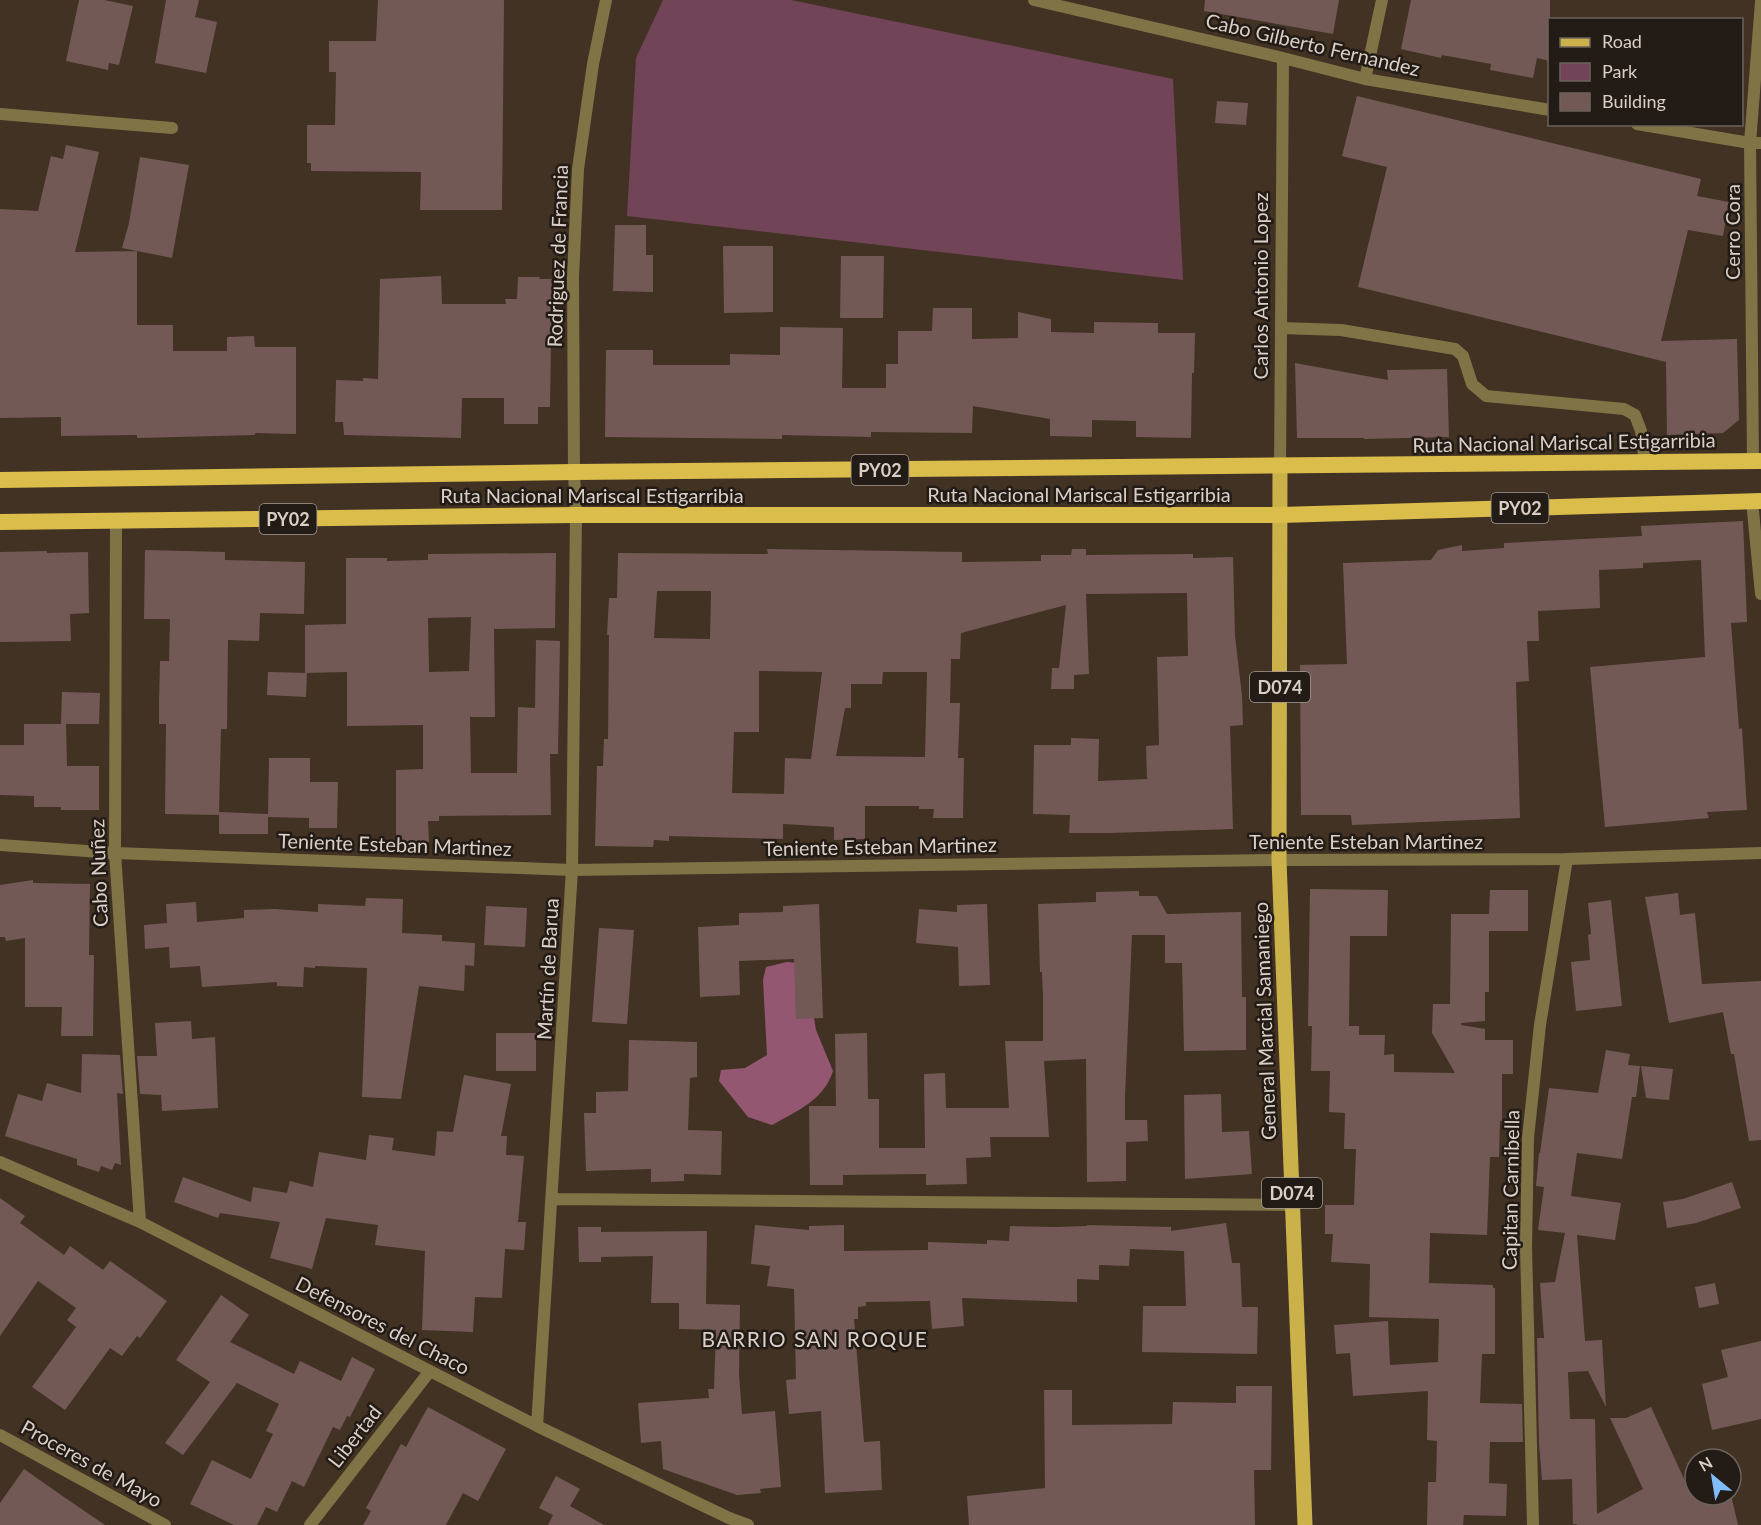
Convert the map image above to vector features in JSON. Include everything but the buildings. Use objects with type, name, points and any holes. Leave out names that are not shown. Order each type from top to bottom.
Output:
[{"type":"highway","name":"Ruta Nacional Mariscal Estigarribia","points":[[0,480],[1757,461]]},
{"type":"highway","name":"Ruta Nacional Mariscal Estigarribia","points":[[0,522],[576,515],[1280,515],[1756,501]]},
{"type":"main road","name":"Carlos Antonio Lopez","points":[[1280,466],[1280,515]]},
{"type":"main road","name":"General Marcial Samaniego","points":[[1280,515],[1279,860],[1305,1525]]},
{"type":"street","name":"Rodriguez de Francia","points":[[576,515],[573,277],[578,169],[593,64],[606,0]]},
{"type":"street","name":"Cabo Gilberto Fernandez","points":[[1034,0],[1365,79],[1548,110]]},
{"type":"street","points":[[1365,79],[1382,0]]},
{"type":"street","name":"Cerro Cora","points":[[1757,461],[1756,143],[1761,2]]},
{"type":"street","name":"Carlos Antonio Lopez","points":[[1280,466],[1283,58]]},
{"type":"street","points":[[0,114],[172,128]]},
{"type":"street","points":[[1650,126],[1756,143]]},
{"type":"street","points":[[1281,328],[1341,330],[1455,348],[1463,356],[1472,384],[1486,396],[1624,409],[1635,415],[1641,431],[1645,462]]},
{"type":"street","points":[[1756,501],[1761,594]]},
{"type":"street","name":"Martín de Barua","points":[[537,1426],[572,870],[576,515]]},
{"type":"street","name":"Cabo Nuñez","points":[[116,521],[115,853],[140,1222]]},
{"type":"street","name":"Teniente Esteban Martinez","points":[[0,845],[115,853],[572,870],[1279,860],[1567,859],[1761,853]]},
{"type":"street","name":"Capitan Carnibella","points":[[1533,1525],[1526,1247],[1528,1138],[1540,1025],[1567,859]]},
{"type":"street","name":"Defensores del Chaco","points":[[0,1162],[140,1222],[537,1426],[748,1525]]},
{"type":"street","points":[[552,1199],[1292,1205]]},
{"type":"street","name":"Libertad","points":[[310,1525],[430,1371]]},
{"type":"street","name":"Proceres de Mayo","points":[[0,1436],[165,1525]]},
{"type":"green space","points":[[663,0],[791,0],[1173,79],[1183,280],[627,216],[636,58]]},
{"type":"shaded area","points":[[787,962],[799,963],[806,972],[816,1030],[833,1071],[829,1081],[816,1097],[772,1125],[748,1117],[719,1081],[721,1070],[745,1068],[767,1055],[763,980],[766,967]]},
{"type":"district","name":"BARRIO SAN ROQUE","points":[[815,1338]]}]
